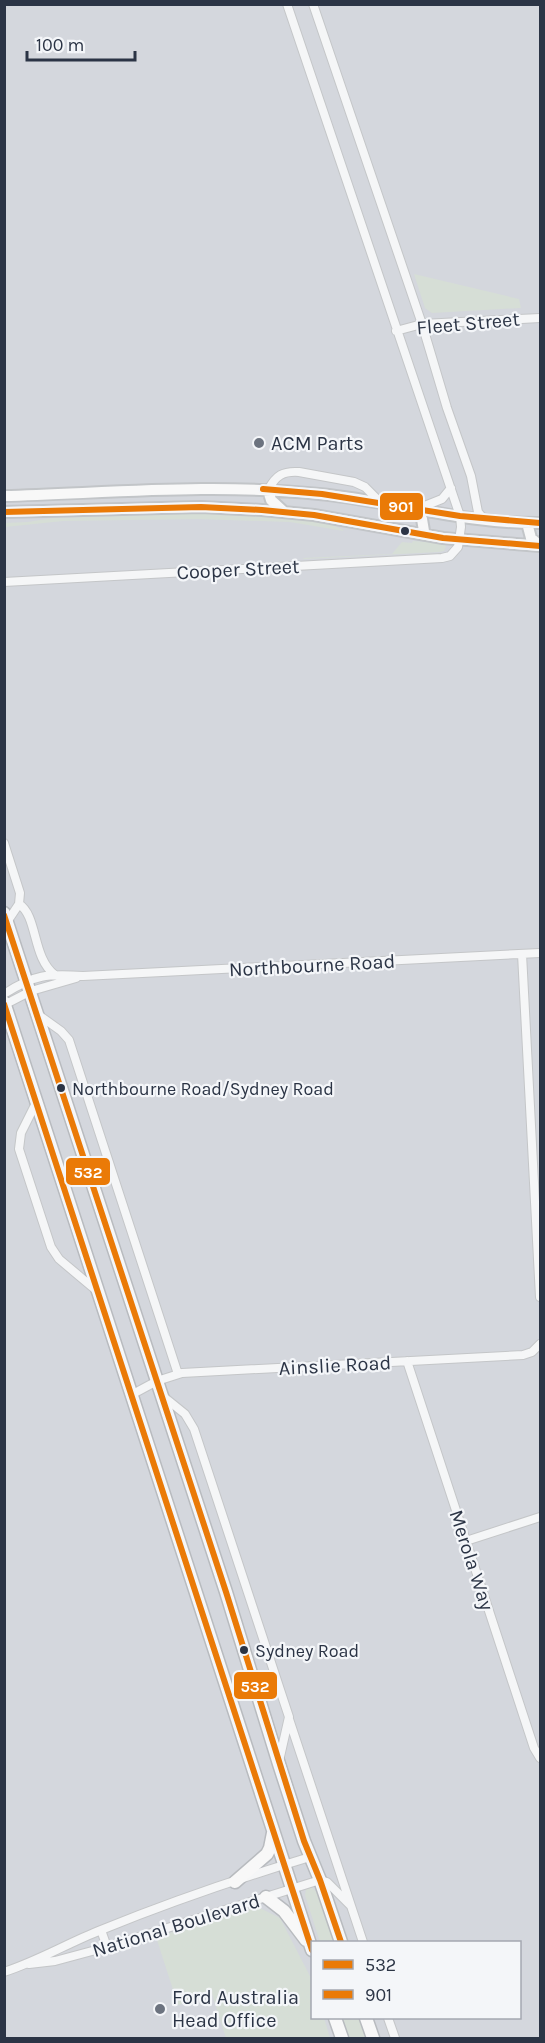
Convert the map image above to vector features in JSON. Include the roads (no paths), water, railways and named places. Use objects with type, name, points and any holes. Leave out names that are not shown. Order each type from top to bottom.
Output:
[{"type":"highway","points":[[6,917],[223,1581],[279,1764],[341,1941]]},
{"type":"highway","points":[[5,1001],[311,1946]]},
{"type":"highway","points":[[4,1030],[17,1038]]},
{"type":"highway","points":[[235,1882],[267,1854],[274,1831]]},
{"type":"highway","points":[[266,1897],[284,1911],[311,1948]]},
{"type":"highway","points":[[335,2019],[342,2038]]},
{"type":"highway","points":[[366,2019],[373,2038]]},
{"type":"main road","points":[[231,489],[239,508]]},
{"type":"main road","points":[[268,489],[271,500],[284,512]]},
{"type":"main road","points":[[4,496],[268,489],[321,494],[460,516],[527,524],[540,523]]},
{"type":"main road","points":[[36,495],[37,510]]},
{"type":"main road","points":[[4,512],[239,508],[284,512],[459,539],[540,546]]},
{"type":"main road","points":[[416,509],[424,525],[424,531],[420,534]]},
{"type":"main road","points":[[527,524],[531,538],[540,546]]},
{"type":"street","points":[[287,4],[451,488],[460,516],[459,539]]},
{"type":"street","points":[[313,4],[422,324],[447,408],[471,476],[478,512],[484,519]]},
{"type":"street","name":"Fleet Street","points":[[396,331],[422,324],[540,318]]},
{"type":"street","points":[[268,489],[278,475],[284,472],[299,472],[365,486],[381,503]]},
{"type":"street","points":[[416,509],[442,499],[451,488]]},
{"type":"street","name":"Cooper Street","points":[[4,582],[442,558],[456,552],[459,539]]},
{"type":"street","points":[[4,843],[21,893],[19,904],[6,917]]},
{"type":"street","points":[[19,904],[26,911],[45,966],[55,975]]},
{"type":"street","name":"Northbourne Road","points":[[29,986],[55,975],[83,976],[540,953]]},
{"type":"street","points":[[522,954],[540,1297]]},
{"type":"street","name":"Northbourne Road","points":[[29,986],[83,976]]},
{"type":"street","points":[[5,1001],[29,986]]},
{"type":"street","points":[[5,1001],[29,986]]},
{"type":"street","points":[[38,1015],[61,1031],[69,1040],[178,1374]]},
{"type":"street","points":[[37,1101],[19,1138],[22,1160],[55,1254],[98,1292]]},
{"type":"street","name":"Ainslie Road","points":[[131,1395],[157,1381],[178,1374],[523,1355],[532,1352],[540,1344]]},
{"type":"street","name":"Merola Way","points":[[406,1361],[534,1748],[540,1758]]},
{"type":"street","points":[[162,1396],[185,1414],[194,1429],[363,1941]]},
{"type":"street","points":[[466,1541],[540,1517]]},
{"type":"street","points":[[279,1764],[289,1717]]},
{"type":"street","name":"National Boulevard","points":[[4,1972],[29,1964],[69,1943],[101,1930],[310,1857]]},
{"type":"street","points":[[320,1880],[327,1882],[351,1906]]},
{"type":"street","name":"National Boulevard","points":[[29,1964],[55,1961],[107,1947],[320,1880]]},
{"type":"street","points":[[101,1930],[107,1947]]},
{"type":"street","points":[[388,2019],[395,2038]]},
{"type":"place","name":"ACM Parts","points":[[259,443]]},
{"type":"place","name":"Northbourne Road/Sydney Road","points":[[61,1088]]},
{"type":"place","name":"Sydney Road","points":[[244,1650]]},
{"type":"place","name":"Ford Australia Head Office","points":[[160,2009]]}]
